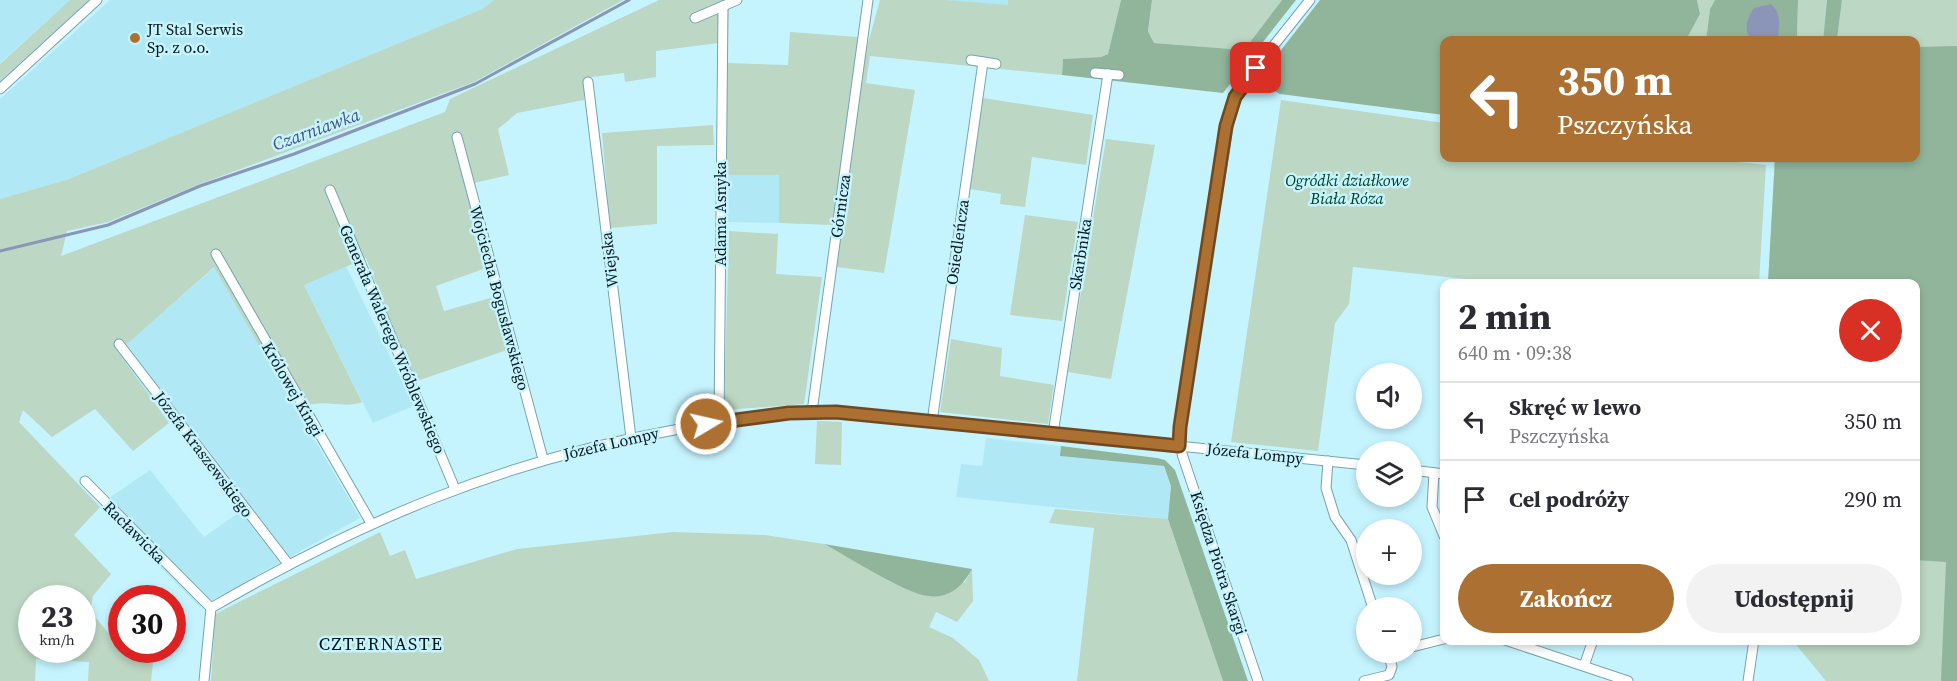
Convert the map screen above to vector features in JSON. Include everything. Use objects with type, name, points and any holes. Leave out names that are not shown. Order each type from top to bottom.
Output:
[{"type":"street","points":[[0,89],[98,0]]},
{"type":"street","points":[[695,18],[737,0]]},
{"type":"street","name":"Górnicza","points":[[812,412],[868,0]]},
{"type":"street","points":[[1179,446],[1180,427],[1231,108],[1243,84],[1310,0]]},
{"type":"street","name":"Adama Asnyka","points":[[719,422],[723,6]]},
{"type":"street","points":[[971,60],[996,64]]},
{"type":"street","name":"Osiedleńcza","points":[[932,422],[983,62]]},
{"type":"street","points":[[1095,73],[1119,75]]},
{"type":"street","name":"Skarbnika","points":[[1053,434],[1108,74]]},
{"type":"street","name":"Wiejska","points":[[588,82],[631,438]]},
{"type":"street","name":"Wojciecha Bogusławskiego","points":[[457,137],[543,459]]},
{"type":"street","name":"Generała Walerego Wróblewskiego","points":[[330,190],[455,489]]},
{"type":"street","name":"Królowej Kingi","points":[[216,254],[371,523]]},
{"type":"street","name":"Józefa Kraszewskiego","points":[[119,344],[289,565]]},
{"type":"street","name":"Józefa Lompy","points":[[211,608],[371,523],[455,489],[543,459],[631,438],[719,422],[812,412],[854,413],[1356,464]]},
{"type":"street","name":"Księdza Piotra Skargi","points":[[1179,446],[1258,681]]},
{"type":"street","points":[[1328,461],[1326,488],[1335,517],[1351,540],[1369,597]]},
{"type":"street","points":[[1422,471],[1440,474]]},
{"type":"street","points":[[1434,473],[1432,507],[1440,526]]},
{"type":"street","name":"Racławicka","points":[[85,481],[211,608]]},
{"type":"street","points":[[204,681],[211,608]]},
{"type":"street","points":[[1422,644],[1440,640]]},
{"type":"street","points":[[1520,645],[1628,681]]},
{"type":"street","points":[[1584,666],[1591,645]]},
{"type":"street","points":[[1748,681],[1753,645]]},
{"type":"street","points":[[1364,681],[1389,675],[1392,663]]},
{"type":"shaded area","points":[[0,0],[70,0],[0,63]]},
{"type":"shaded area","points":[[110,0],[494,0],[482,9],[69,179],[0,199],[0,99]]},
{"type":"shaded area","points":[[947,0],[1008,0],[1008,5],[975,3]]},
{"type":"shaded area","points":[[1771,4],[1775,8],[1779,24],[1778,36],[1750,36],[1747,25],[1754,8]]},
{"type":"shaded area","points":[[724,175],[780,175],[779,223],[723,222]]},
{"type":"shaded area","points":[[346,266],[414,406],[373,423],[304,285]]},
{"type":"shaded area","points":[[215,267],[360,518],[200,607],[186,593],[186,585],[178,585],[100,507],[150,470],[204,537],[238,513],[117,352]]},
{"type":"shaded area","points":[[986,438],[1061,446],[1061,456],[1164,466],[1171,486],[1168,519],[956,497],[961,464],[982,466]]},
{"type":"green space","points":[[70,0],[89,0],[0,81],[0,64]]},
{"type":"green space","points":[[494,0],[623,0],[474,82],[200,184],[108,222],[67,231],[61,256],[445,112],[450,99],[659,0],[729,0],[726,42],[656,51],[656,77],[625,82],[624,73],[584,78],[584,100],[517,113],[498,129],[509,175],[474,183],[453,137],[486,268],[436,286],[444,311],[494,297],[507,350],[414,382],[366,258],[304,285],[362,402],[348,405],[321,403],[307,406],[287,370],[276,375],[214,267],[118,352],[169,423],[133,451],[95,409],[52,437],[23,410],[19,422],[100,507],[74,535],[111,574],[96,592],[96,585],[18,585],[18,663],[36,663],[35,681],[0,681],[0,199],[69,179],[482,9]]},
{"type":"green space","points":[[880,0],[947,0],[1008,5],[1008,0],[1121,0],[1108,54],[1101,57],[1063,59],[1062,75],[870,56],[866,83],[915,90],[884,273],[837,267],[865,54]]},
{"type":"green space","points":[[1121,0],[1152,0],[1148,31],[1154,43],[1244,50],[1282,0],[1296,0],[1223,93],[1062,75],[1063,59],[1101,57],[1108,54]]},
{"type":"green space","points":[[1152,0],[1282,0],[1244,50],[1154,43],[1148,31]]},
{"type":"green space","points":[[1320,0],[1697,0],[1700,14],[1688,36],[1440,36],[1440,114],[1280,94],[1257,81]]},
{"type":"green space","points":[[1697,0],[1715,0],[1710,9],[1707,36],[1688,36],[1700,14]]},
{"type":"green space","points":[[1715,0],[1798,0],[1797,36],[1707,36],[1710,9]]},
{"type":"green space","points":[[1798,0],[1827,0],[1823,36],[1797,36]]},
{"type":"green space","points":[[1827,0],[1842,0],[1838,36],[1823,36]]},
{"type":"green space","points":[[1842,0],[1957,0],[1957,681],[1826,681],[1796,645],[1920,645],[1920,279],[1768,279],[1775,162],[1920,162],[1920,36],[1838,36]]},
{"type":"green space","points":[[790,32],[858,37],[833,225],[779,223],[779,175],[724,175],[727,63],[788,65]]},
{"type":"green space","points":[[1957,46],[1957,681],[1941,681],[1946,562],[1920,560],[1920,279],[1768,279],[1775,162],[1920,162],[1920,47]]},
{"type":"green space","points":[[983,98],[1093,115],[1086,165],[1032,157],[1025,207],[1000,204],[1001,194],[970,189]]},
{"type":"green space","name":"Ogródki działkowe Biała Róza","points":[[1281,100],[1440,122],[1440,162],[1739,162],[1766,165],[1759,279],[1466,279],[1353,267],[1349,304],[1335,323],[1318,451],[1231,442]]},
{"type":"green space","points":[[713,125],[714,145],[657,146],[657,224],[610,228],[602,133]]},
{"type":"green space","points":[[1106,139],[1155,145],[1111,379],[1068,372]]},
{"type":"green space","points":[[1025,215],[1078,222],[1062,321],[1010,315]]},
{"type":"green space","points":[[729,231],[778,234],[776,274],[822,277],[804,404],[724,410]]},
{"type":"green space","points":[[951,339],[1002,348],[1000,376],[1054,385],[1048,424],[940,412]]},
{"type":"green space","points":[[817,421],[842,422],[841,465],[815,464]]},
{"type":"green space","points":[[1061,446],[1157,458],[1165,460],[1175,470],[1248,681],[1223,681],[1168,519],[1171,486],[1164,466],[1060,456]]},
{"type":"green space","points":[[1055,509],[1168,519],[1223,681],[1077,681],[1094,528],[1049,523]]},
{"type":"green space","points":[[380,532],[390,556],[405,550],[416,579],[517,549],[673,532],[765,535],[824,544],[910,590],[928,596],[965,582],[972,569],[973,601],[957,622],[936,612],[929,627],[953,638],[979,660],[989,681],[211,681],[215,614]]},
{"type":"green space","points":[[824,544],[972,569],[960,586],[954,590],[942,595],[928,596],[891,582]]},
{"type":"green space","points":[[96,618],[108,632],[108,663],[153,663],[151,681],[88,681],[89,663],[96,663]]},
{"type":"waterway","name":"Czarniawka","points":[[0,251],[108,225],[200,186],[294,154],[475,84],[629,0]]},
{"type":"place","name":"JT Stal Serwis Sp. z o.o.","points":[[135,38]]},
{"type":"district","name":"CZTERNASTE","points":[[381,643]]},
{"type":"route","points":[[706,424],[789,413],[836,412],[1179,446],[1226,126],[1235,97],[1256,68]]}]
